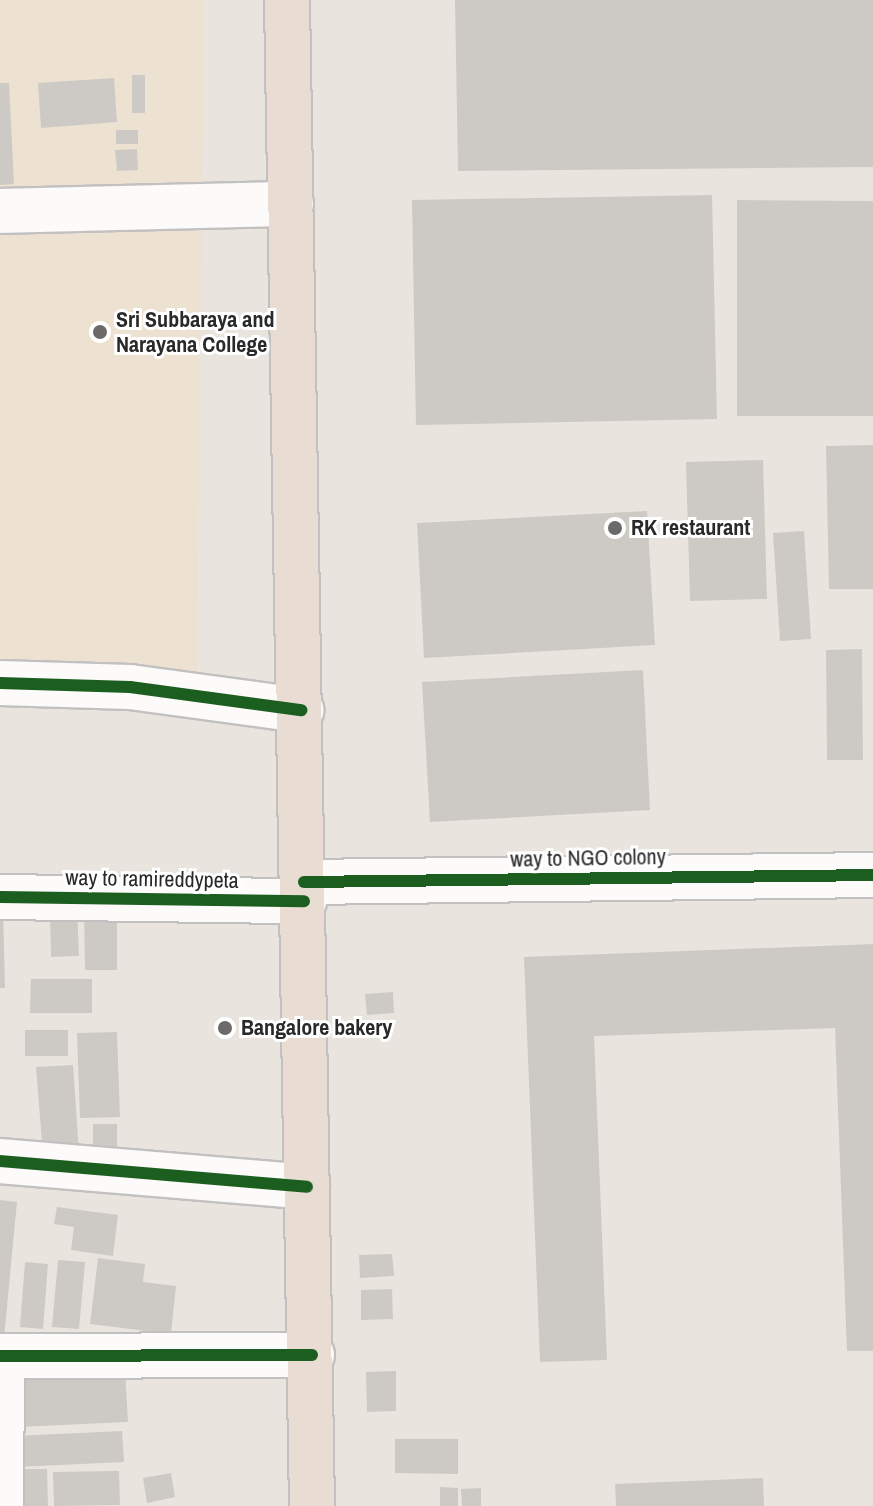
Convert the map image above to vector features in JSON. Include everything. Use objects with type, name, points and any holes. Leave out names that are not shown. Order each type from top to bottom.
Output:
[{"type":"highway","points":[[287,0],[312,1355],[312,1506]]},
{"type":"street","points":[[0,211],[291,204]]},
{"type":"street","points":[[0,683],[130,687],[301,710]]},
{"type":"street","name":"way to NGO colony","points":[[304,891],[873,875]]},
{"type":"street","name":"way to ramireddypeta","points":[[0,897],[304,891]]},
{"type":"street","points":[[0,1161],[307,1187]]},
{"type":"street","points":[[1,1506],[1,1356],[312,1355]]},
{"type":"shaded area","name":"Sri Subbaraya and Narayana College","points":[[0,0],[204,0],[197,674],[0,663]]},
{"type":"building","points":[[455,0],[873,0],[873,167],[458,171]]},
{"type":"building","points":[[132,75],[145,75],[145,113],[132,113]]},
{"type":"building","points":[[114,78],[117,122],[41,128],[38,83]]},
{"type":"building","points":[[0,83],[9,83],[14,184],[0,185]]},
{"type":"building","points":[[116,130],[138,130],[138,144],[116,144]]},
{"type":"building","points":[[137,149],[138,170],[117,171],[115,150]]},
{"type":"building","points":[[712,195],[717,419],[416,425],[412,200]]},
{"type":"building","points":[[737,200],[873,201],[873,416],[737,416]]},
{"type":"building","points":[[873,445],[873,589],[829,589],[826,446]]},
{"type":"building","points":[[763,460],[767,599],[690,601],[686,462]]},
{"type":"building","points":[[647,511],[655,645],[424,658],[417,523]]},
{"type":"building","points":[[804,531],[811,639],[780,641],[773,533]]},
{"type":"building","points":[[862,649],[863,760],[827,760],[826,650]]},
{"type":"building","points":[[643,670],[650,810],[430,822],[422,682]]},
{"type":"building","points":[[77,908],[79,956],[51,957],[50,909]]},
{"type":"building","points":[[0,909],[3,909],[5,988],[0,988]]},
{"type":"building","points":[[84,912],[117,912],[117,970],[85,970]]},
{"type":"building","points":[[873,944],[873,1351],[847,1351],[835,1028],[594,1036],[607,1360],[540,1362],[524,957]]},
{"type":"building","points":[[31,979],[92,979],[92,1013],[30,1013]]},
{"type":"building","points":[[393,992],[394,1013],[367,1015],[365,994]]},
{"type":"building","points":[[25,1030],[68,1030],[68,1056],[25,1056]]},
{"type":"building","points":[[117,1032],[120,1117],[80,1118],[77,1033]]},
{"type":"building","points":[[73,1065],[79,1152],[43,1155],[36,1067]]},
{"type":"building","points":[[93,1124],[117,1124],[117,1156],[93,1156]]},
{"type":"building","points":[[0,1200],[17,1202],[4,1339],[0,1338]]},
{"type":"building","points":[[57,1207],[118,1215],[113,1256],[71,1250],[74,1227],[54,1224]]},
{"type":"building","points":[[392,1254],[394,1276],[360,1278],[359,1255]]},
{"type":"building","points":[[98,1258],[145,1264],[143,1282],[176,1286],[171,1334],[90,1324]]},
{"type":"building","points":[[58,1260],[85,1262],[79,1329],[52,1327]]},
{"type":"building","points":[[25,1262],[48,1264],[43,1329],[20,1327]]},
{"type":"building","points":[[392,1289],[393,1319],[361,1320],[361,1290]]},
{"type":"building","points":[[125,1369],[128,1422],[18,1427],[16,1373]]},
{"type":"building","points":[[396,1371],[396,1411],[367,1412],[366,1372]]},
{"type":"building","points":[[122,1431],[124,1462],[16,1467],[14,1436]]},
{"type":"building","points":[[395,1439],[458,1439],[458,1474],[395,1473]]},
{"type":"building","points":[[17,1469],[47,1469],[48,1506],[17,1506]]},
{"type":"building","points":[[119,1471],[120,1505],[54,1506],[53,1472]]},
{"type":"building","points":[[171,1473],[175,1497],[147,1503],[143,1478]]},
{"type":"building","points":[[763,1478],[764,1506],[616,1506],[615,1484]]},
{"type":"building","points":[[440,1487],[458,1488],[458,1506],[440,1506]]},
{"type":"building","points":[[481,1488],[481,1506],[462,1506],[461,1489]]},
{"type":"cycle path","points":[[0,683],[130,687],[301,710]]},
{"type":"cycle path","points":[[304,882],[873,875]]},
{"type":"cycle path","points":[[0,897],[304,901]]},
{"type":"cycle path","points":[[0,1161],[307,1187]]},
{"type":"cycle path","points":[[0,1356],[312,1355]]},
{"type":"place","name":"Sri Subbaraya and Narayana College","points":[[100,332]]},
{"type":"place","name":"RK restaurant","points":[[615,528]]},
{"type":"place","name":"Bangalore bakery","points":[[225,1028]]}]
